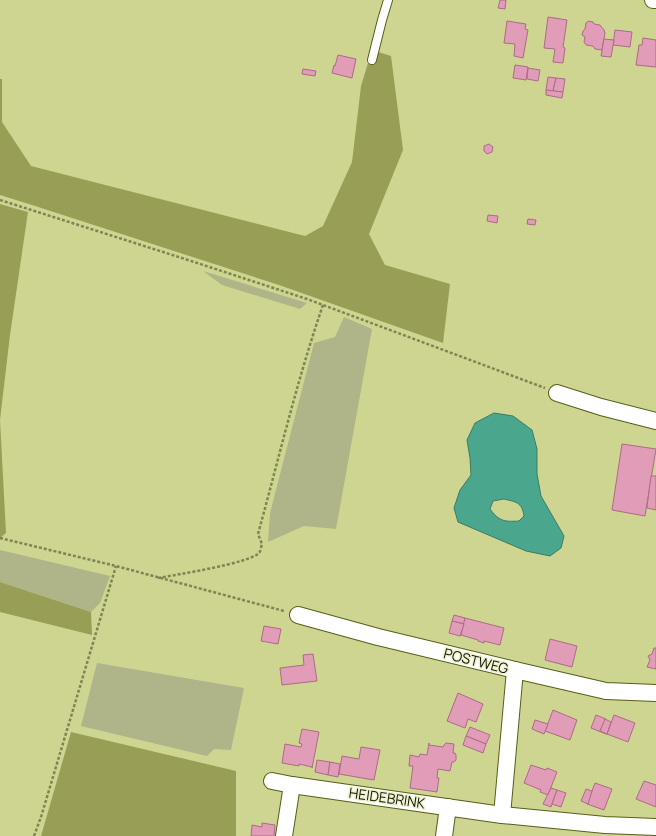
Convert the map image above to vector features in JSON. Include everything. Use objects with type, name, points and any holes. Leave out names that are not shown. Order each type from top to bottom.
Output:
[{"type":"street","points":[[557,393],[601,407],[656,421]]},
{"type":"street","name":"POSTWEG","points":[[298,615],[378,637],[606,691],[656,693]]},
{"type":"street","points":[[502,814],[515,670]]},
{"type":"street","name":"HEIDEBRINK","points":[[272,782],[502,814],[601,830],[656,827]]},
{"type":"street","points":[[284,836],[292,785]]},
{"type":"street","points":[[444,836],[448,807]]},
{"type":"lane","points":[[372,60],[388,0]]},
{"type":"path","points":[[0,200],[323,305],[557,393]]},
{"type":"path","points":[[158,578],[228,565],[259,553],[262,544],[258,534],[293,402],[323,305]]},
{"type":"path","points":[[0,538],[116,566],[298,615]]},
{"type":"path","points":[[34,836],[116,566]]},
{"type":"green space","points":[[372,50],[391,56],[403,150],[369,234],[385,265],[450,284],[443,343],[279,285],[0,195],[0,79],[2,79],[2,122],[31,166],[305,236],[323,226],[352,162],[361,86]]},
{"type":"green space","points":[[0,204],[28,212],[10,335],[0,420]]},
{"type":"green space","points":[[203,271],[307,303],[300,309],[222,285]]},
{"type":"green space","points":[[344,317],[372,329],[336,529],[304,526],[268,542],[270,513],[314,343],[335,337]]},
{"type":"green space","points":[[0,420],[6,533],[0,538]]},
{"type":"green space","points":[[0,550],[110,576],[100,603],[91,612],[0,582]]},
{"type":"green space","points":[[0,582],[91,612],[92,635],[0,612]]},
{"type":"green space","points":[[97,663],[244,688],[231,750],[214,749],[207,756],[81,726]]},
{"type":"green space","points":[[71,732],[236,771],[236,836],[41,836]]},
{"type":"water","points":[[494,413],[513,416],[532,430],[537,449],[537,474],[541,496],[564,536],[561,548],[550,556],[526,551],[458,522],[454,508],[460,490],[471,475],[467,440],[475,423]],"holes":[[[504,499],[520,505],[524,516],[519,521],[502,520],[490,509],[493,501]]]},
{"type":"building","points":[[500,0],[506,0],[505,9],[498,8]]},
{"type":"building","points":[[548,17],[567,20],[563,47],[565,48],[563,63],[553,62],[555,49],[544,48]]},
{"type":"building","points":[[507,21],[526,24],[525,29],[528,30],[523,58],[514,56],[515,44],[504,43]]},
{"type":"building","points":[[588,21],[600,25],[604,30],[605,33],[602,50],[586,45],[584,42],[585,37],[582,35]]},
{"type":"building","points":[[615,30],[632,32],[630,47],[613,45]]},
{"type":"building","points":[[643,38],[656,40],[656,67],[636,65],[639,45],[642,45]]},
{"type":"building","points":[[604,39],[614,40],[611,57],[601,56]]},
{"type":"building","points":[[338,55],[356,59],[352,78],[332,73]]},
{"type":"building","points":[[515,65],[528,67],[526,80],[513,78]]},
{"type":"building","points":[[528,68],[540,70],[538,81],[527,79]]},
{"type":"building","points":[[303,69],[316,71],[315,76],[302,74]]},
{"type":"building","points":[[548,77],[556,78],[553,91],[546,90]]},
{"type":"building","points":[[556,78],[565,79],[563,92],[553,91]]},
{"type":"building","points":[[546,90],[563,92],[562,98],[546,95]]},
{"type":"building","points":[[489,144],[493,147],[492,152],[487,154],[484,151],[484,146]]},
{"type":"building","points":[[488,215],[498,216],[497,223],[487,221]]},
{"type":"building","points":[[528,219],[536,220],[535,225],[527,224]]},
{"type":"building","points":[[622,444],[656,449],[645,516],[612,510]]},
{"type":"building","points":[[651,476],[656,476],[656,510],[647,508]]},
{"type":"building","points":[[454,615],[465,618],[464,624],[452,621]]},
{"type":"building","points":[[465,618],[504,628],[500,645],[484,641],[484,643],[461,635]]},
{"type":"building","points":[[452,621],[464,624],[460,636],[449,633]]},
{"type":"building","points":[[264,626],[281,629],[278,644],[261,641]]},
{"type":"building","points":[[550,639],[577,646],[572,667],[545,660]]},
{"type":"building","points":[[654,648],[656,648],[656,669],[647,667],[650,660],[648,656],[652,654]]},
{"type":"building","points":[[313,654],[317,681],[282,685],[280,668],[304,665],[303,655]]},
{"type":"building","points":[[458,693],[483,704],[476,722],[468,719],[465,728],[447,721]]},
{"type":"building","points":[[553,710],[577,720],[570,740],[545,731]]},
{"type":"building","points":[[596,715],[606,719],[600,731],[607,734],[591,728]]},
{"type":"building","points":[[614,715],[635,723],[628,742],[607,734]]},
{"type":"building","points":[[605,719],[611,722],[607,734],[600,731]]},
{"type":"building","points":[[535,720],[548,724],[544,734],[532,729]]},
{"type":"building","points":[[470,727],[490,735],[486,744],[466,736]]},
{"type":"building","points":[[302,729],[319,732],[312,768],[299,764],[299,766],[282,763],[285,744],[301,747],[302,744],[299,743]]},
{"type":"building","points":[[466,736],[486,744],[483,753],[463,745]]},
{"type":"building","points":[[429,743],[429,745],[443,747],[446,743],[454,744],[453,753],[456,755],[456,760],[452,762],[450,771],[438,769],[437,778],[439,778],[437,792],[410,788],[413,766],[409,766],[410,755],[419,757],[420,754],[427,755]]},
{"type":"building","points":[[361,747],[380,750],[374,780],[339,774],[342,756],[359,759]]},
{"type":"building","points":[[317,760],[330,762],[328,775],[315,772]]},
{"type":"building","points":[[330,762],[340,764],[338,777],[328,775]]},
{"type":"building","points":[[531,765],[546,770],[547,768],[557,772],[548,795],[540,792],[541,790],[524,783]]},
{"type":"building","points":[[644,781],[656,785],[656,807],[636,799]]},
{"type":"building","points":[[595,783],[612,789],[604,810],[587,804]]},
{"type":"building","points":[[551,788],[557,790],[551,807],[543,804]]},
{"type":"building","points":[[586,789],[592,791],[588,804],[581,801]]},
{"type":"building","points":[[557,790],[566,793],[561,807],[552,804]]},
{"type":"building","points":[[262,823],[275,825],[274,836],[251,836],[252,825],[262,827]]}]
